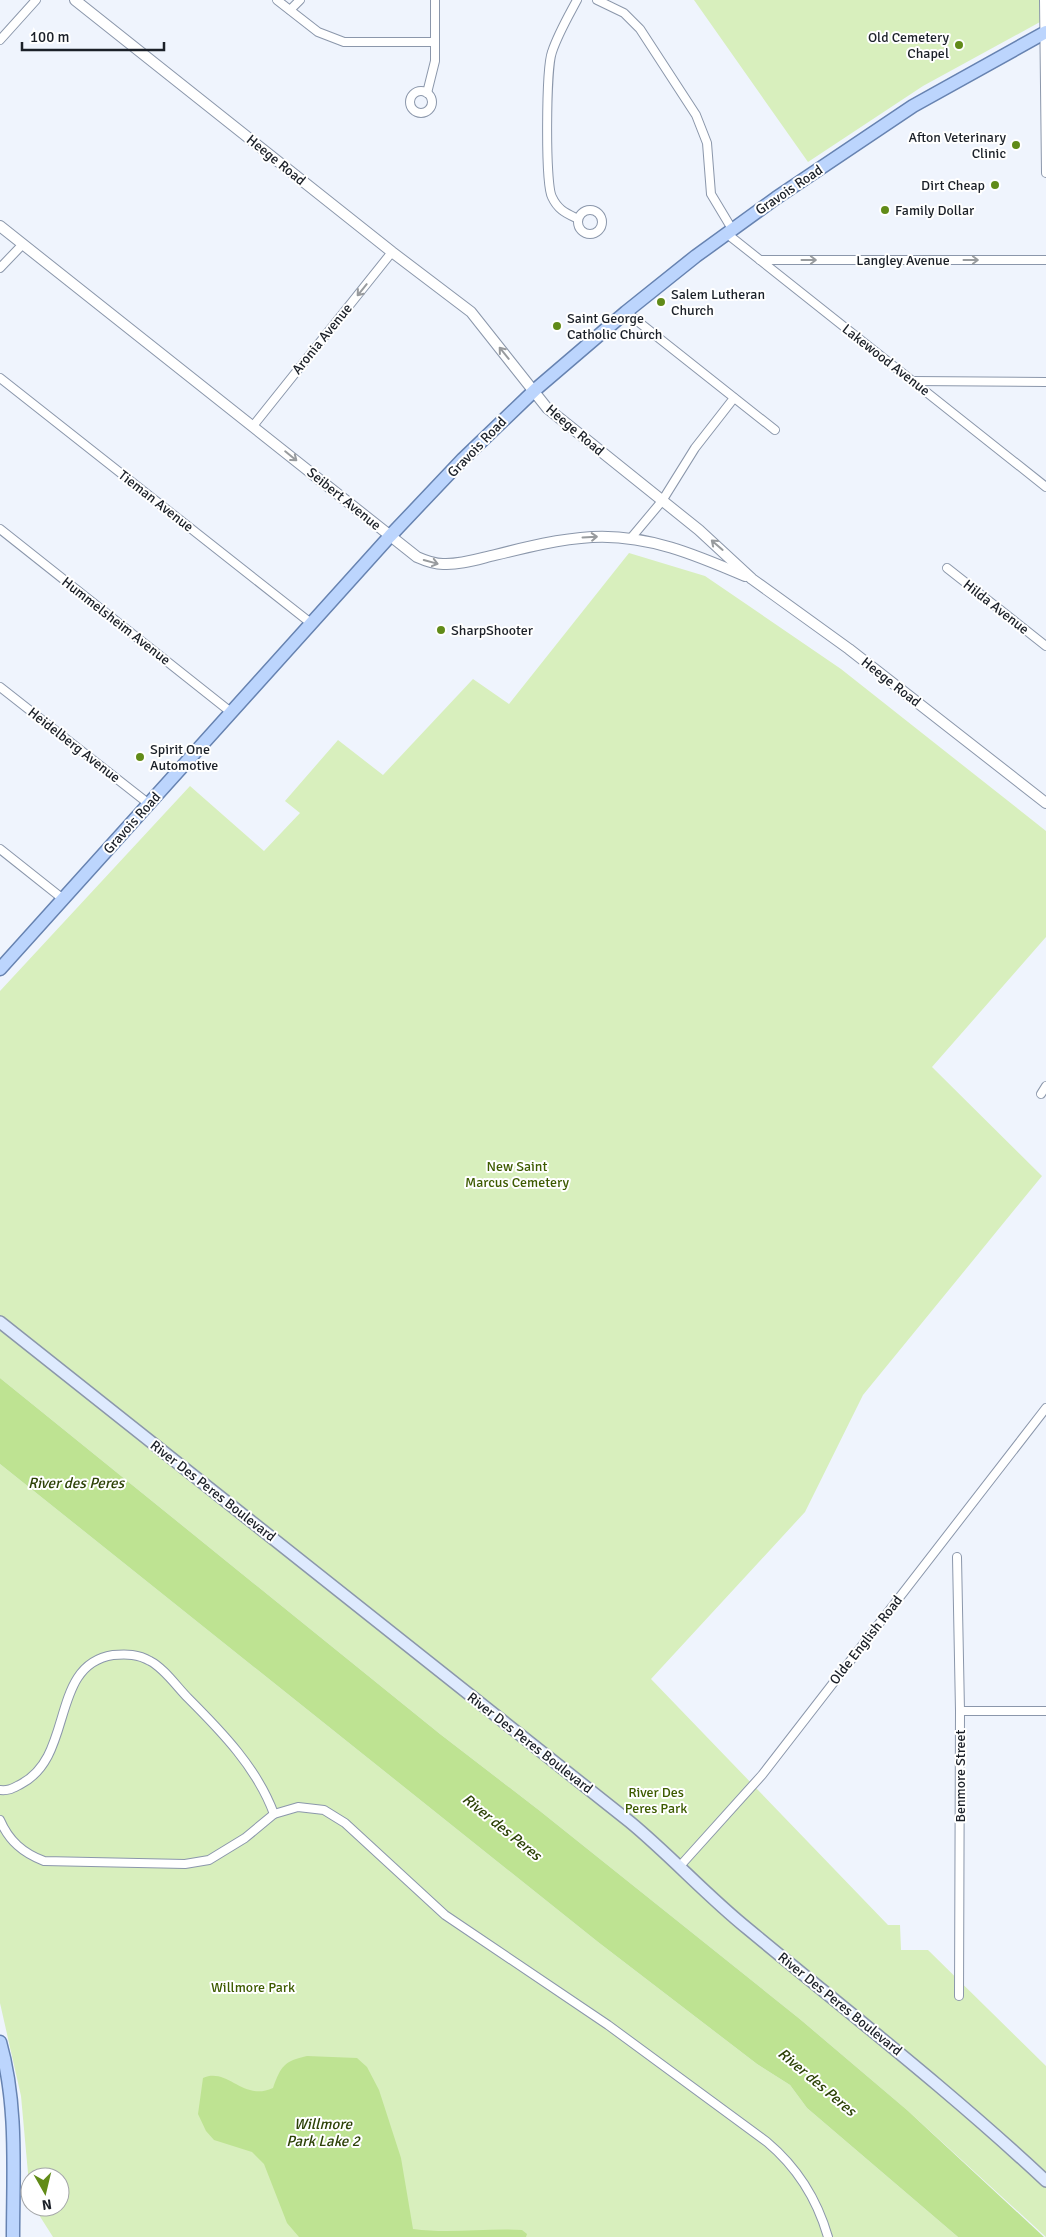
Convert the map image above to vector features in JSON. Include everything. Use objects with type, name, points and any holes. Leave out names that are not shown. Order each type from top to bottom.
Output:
[{"type":"main road","name":"Gravois Road","points":[[0,969],[390,536],[533,391],[626,312],[729,231],[913,106],[1045,33]]},
{"type":"main road","name":"River Des Peres Boulevard","points":[[0,1322],[630,1822],[680,1866],[732,1916],[904,2056],[1046,2181]]},
{"type":"main road","points":[[0,2042],[7,2076],[12,2126],[13,2237]]},
{"type":"street","points":[[0,40],[36,0]]},
{"type":"street","name":"Heege Road","points":[[75,0],[392,252],[471,312],[547,408],[724,551],[752,579],[849,649],[1046,803]]},
{"type":"street","points":[[277,0],[318,32],[344,42],[435,42]]},
{"type":"street","points":[[290,10],[300,0]]},
{"type":"street","points":[[427,93],[435,61],[435,0]]},
{"type":"street","points":[[577,0],[552,52],[547,74],[548,166],[551,195],[558,208],[578,219]]},
{"type":"street","points":[[596,0],[624,13],[640,29],[696,116],[707,144],[711,194],[729,231]]},
{"type":"street","points":[[1044,0],[1046,173]]},
{"type":"street","name":"Seibert Avenue","points":[[0,226],[390,536],[427,562],[444,564],[575,538],[631,538],[694,554],[752,579]]},
{"type":"street","name":"Lakewood Avenue","points":[[729,231],[760,260],[1046,487]]},
{"type":"street","points":[[0,268],[23,244]]},
{"type":"street","name":"Aronia Avenue","points":[[253,426],[392,252]]},
{"type":"street","name":"Langley Avenue","points":[[760,260],[1046,260]]},
{"type":"street","points":[[626,312],[775,430]]},
{"type":"street","name":"Tieman Avenue","points":[[0,378],[312,624]]},
{"type":"street","points":[[912,381],[1046,382]]},
{"type":"street","points":[[631,538],[662,501],[695,448],[734,398]]},
{"type":"street","name":"Hummelsheim Avenue","points":[[0,529],[232,713]]},
{"type":"street","name":"Hilda Avenue","points":[[947,568],[1046,646]]},
{"type":"street","name":"Heidelberg Avenue","points":[[0,686],[149,804]]},
{"type":"street","points":[[0,849],[63,899]]},
{"type":"street","points":[[1041,1094],[1046,1086]]},
{"type":"street","name":"Olde English Road","points":[[680,1866],[762,1775],[1046,1408]]},
{"type":"street","name":"Benmore Street","points":[[958,1557],[960,1711],[959,1996]]},
{"type":"street","points":[[0,1790],[9,1791],[31,1779],[49,1756],[71,1688],[80,1673],[93,1662],[106,1656],[129,1653],[151,1661],[234,1746],[269,1801],[274,1814]]},
{"type":"street","points":[[960,1711],[1046,1711]]},
{"type":"street","points":[[0,1820],[6,1834],[18,1847],[30,1856],[44,1861],[186,1864],[209,1860],[245,1838],[274,1814],[298,1807],[324,1810],[345,1823],[445,1915],[608,2025],[768,2142],[803,2180],[822,2218],[828,2237]]},
{"type":"green space","points":[[694,0],[1040,0],[1040,22],[923,86],[808,162]]},
{"type":"green space","name":"New Saint Marcus Cemetery","points":[[629,553],[705,576],[841,669],[1046,831],[1046,937],[932,1067],[1042,1176],[863,1395],[805,1512],[651,1679],[888,1925],[900,1925],[901,1950],[928,1950],[1046,2066],[1046,2237],[907,2110],[801,2020],[540,1811],[440,1734],[0,1378],[0,991],[190,786],[264,851],[300,813],[285,801],[338,740],[383,775],[473,679],[509,704]]},
{"type":"green space","name":"Willmore Park","points":[[0,1464],[598,1942],[757,2064],[790,2085],[807,2108],[958,2237],[53,2237],[40,2217],[70,2217],[70,2167],[27,2167],[21,2096],[0,2003]]},
{"type":"water","name":"River des Peres","points":[[0,1378],[440,1734],[540,1811],[801,2020],[907,2110],[1044,2237],[958,2237],[807,2108],[790,2085],[757,2064],[598,1942],[0,1464]]},
{"type":"water","name":"Willmore Park Lake 2","points":[[307,2056],[357,2058],[367,2067],[379,2090],[401,2158],[413,2229],[440,2231],[522,2230],[527,2234],[526,2237],[299,2237],[287,2223],[264,2164],[252,2152],[214,2140],[206,2131],[198,2114],[203,2078],[220,2077],[253,2091],[262,2091],[273,2088],[278,2074],[284,2066],[293,2060]]},
{"type":"place","name":"Old Cemetery Chapel","points":[[959,45]]},
{"type":"place","name":"Afton Veterinary Clinic","points":[[1016,145]]},
{"type":"place","name":"Dirt Cheap","points":[[995,185]]},
{"type":"place","name":"Family Dollar","points":[[885,210]]},
{"type":"place","name":"Salem Lutheran Church","points":[[661,302]]},
{"type":"place","name":"Saint George Catholic Church","points":[[557,326]]},
{"type":"place","name":"SharpShooter","points":[[441,630]]},
{"type":"place","name":"Spirit One Automotive","points":[[140,757]]},
{"type":"park label","name":"River Des Peres Park","points":[[656,1800]]}]
